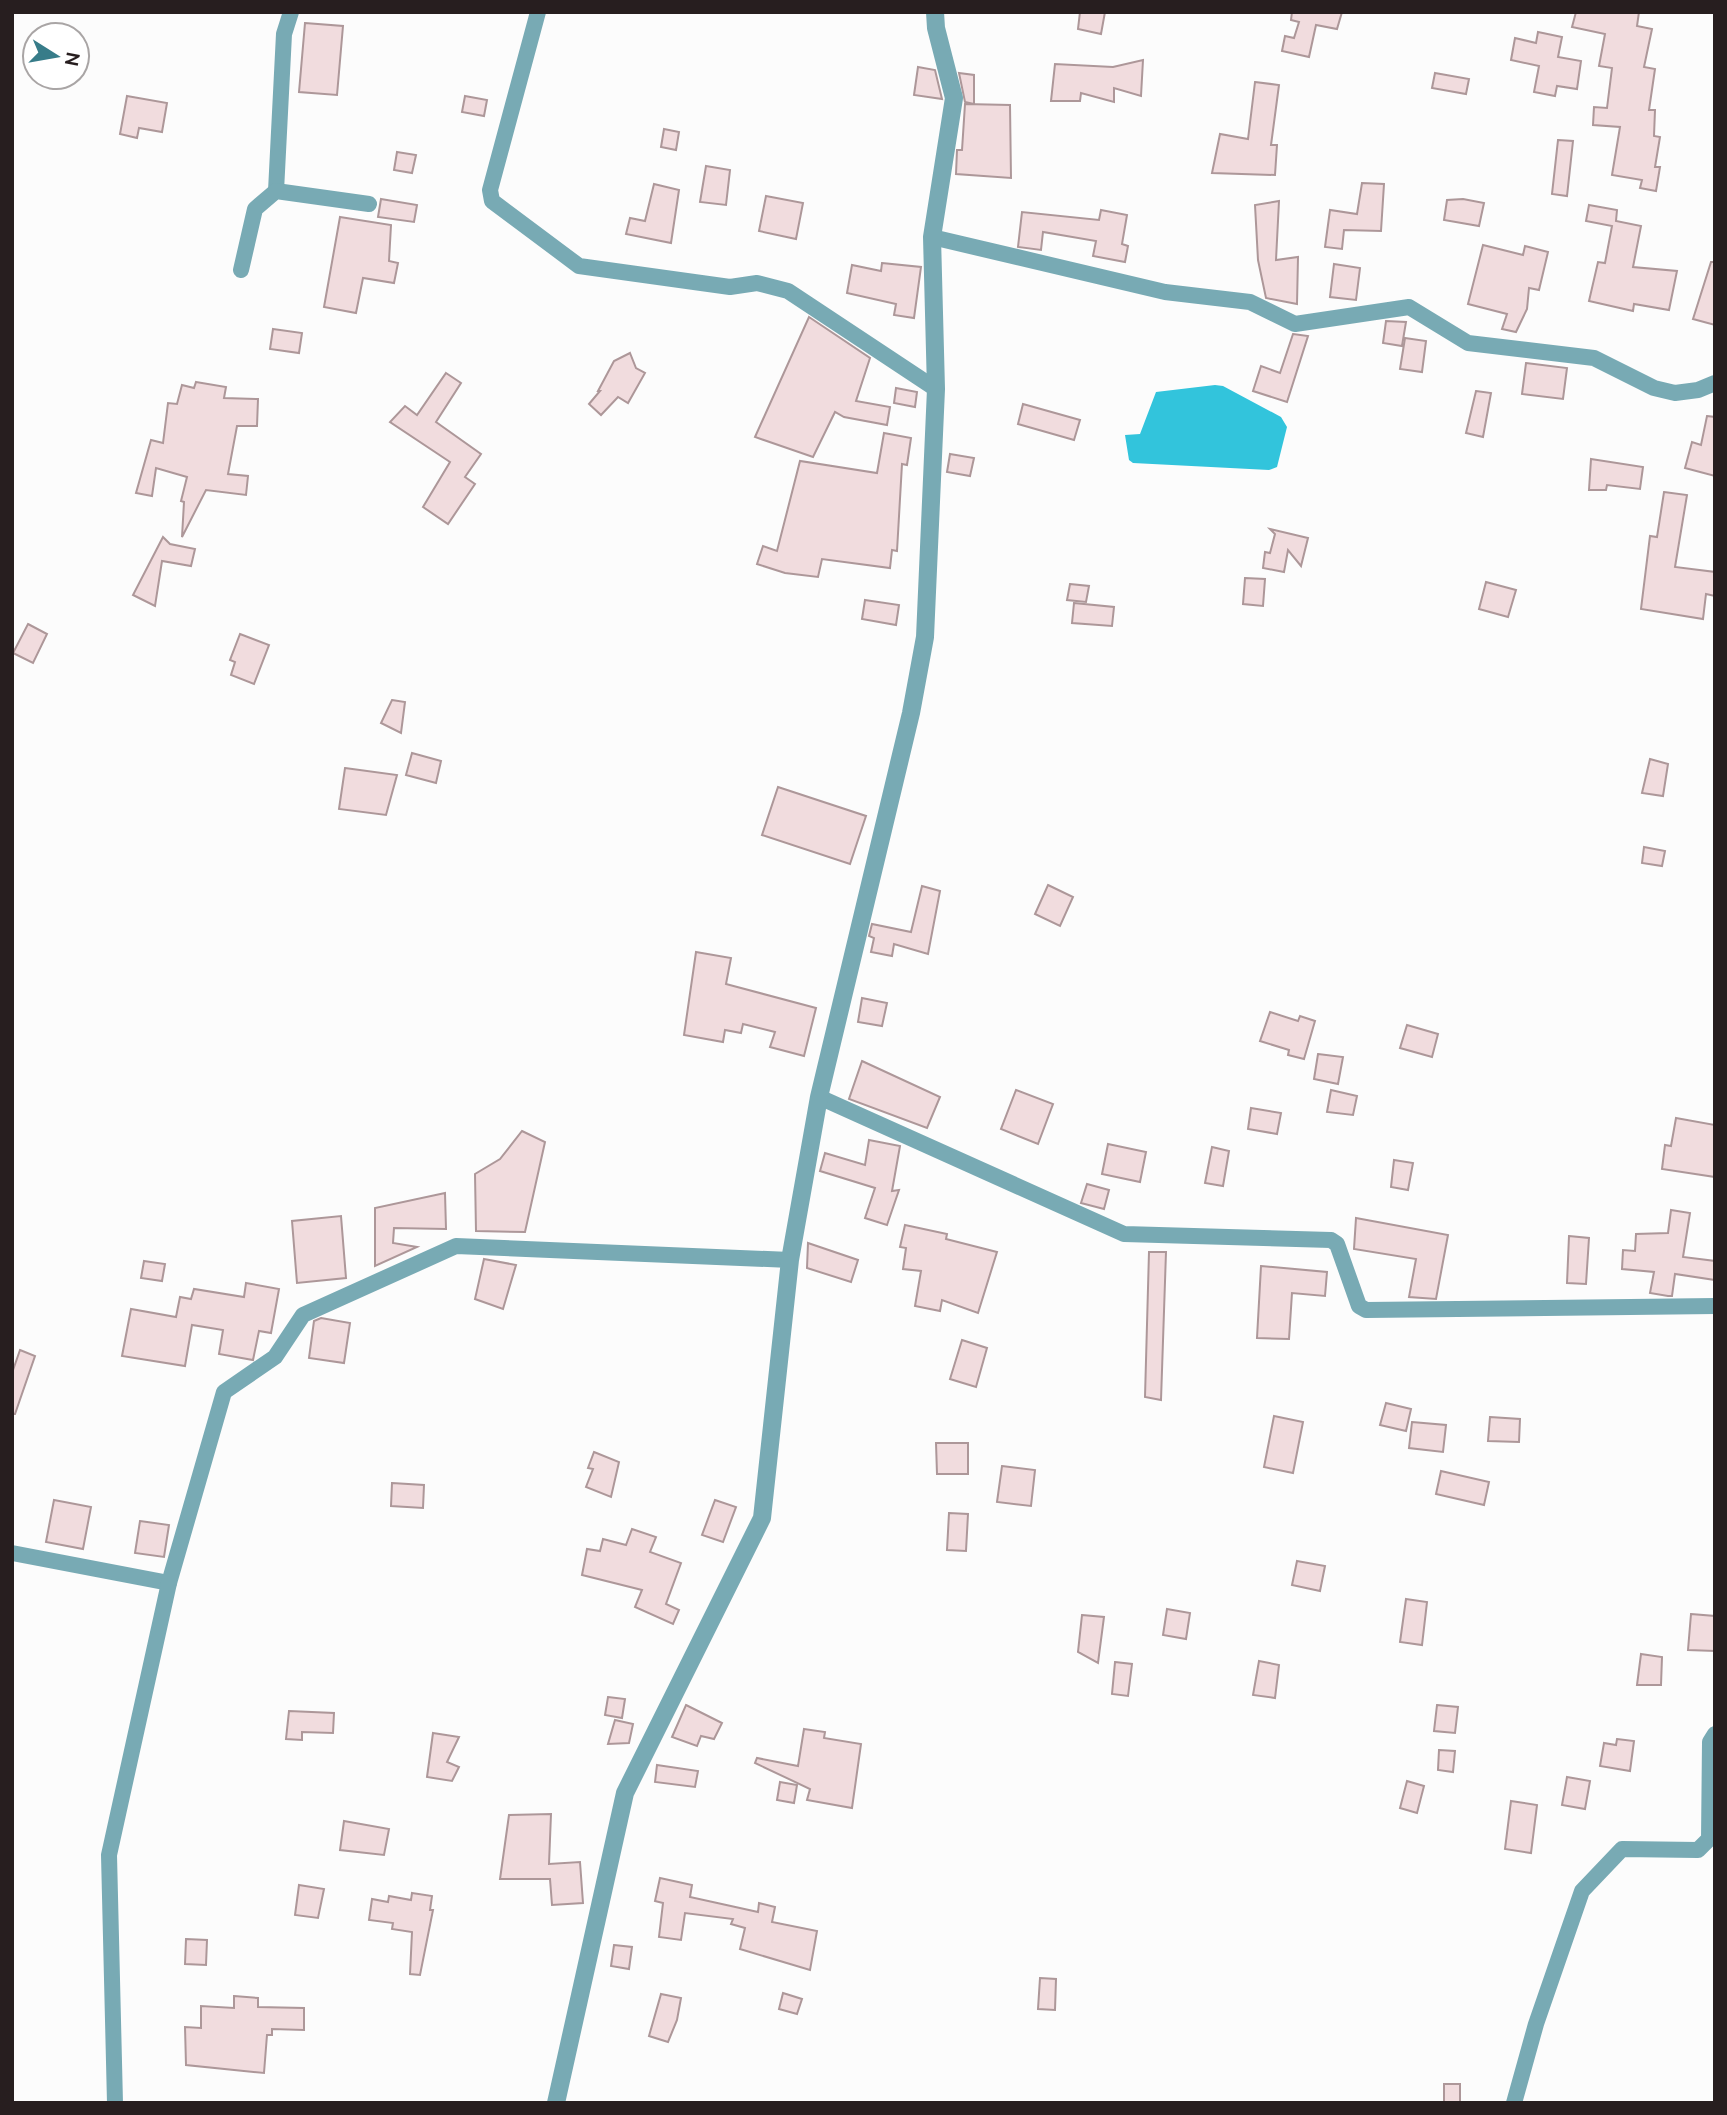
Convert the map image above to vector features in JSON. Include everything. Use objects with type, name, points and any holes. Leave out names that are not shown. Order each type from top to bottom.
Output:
[{"type":"street","points":[[242,271],[255,209],[276,191],[284,34],[291,12]]},
{"type":"street","points":[[538,12],[490,190],[492,201],[579,266],[730,287],[757,283],[788,291],[936,389]]},
{"type":"street","points":[[556,2103],[625,1793],[762,1518],[790,1260],[819,1097],[911,713],[925,637],[936,389],[932,237],[954,98],[936,28],[935,12]]},
{"type":"street","points":[[276,191],[369,204]]},
{"type":"street","points":[[932,237],[1165,292],[1250,302],[1295,324],[1409,307],[1468,343],[1594,358],[1654,388],[1675,393],[1698,390],[1715,383]]},
{"type":"street","points":[[819,1097],[1124,1234],[1331,1240],[1336,1244],[1359,1306],[1366,1310],[1715,1306]]},
{"type":"street","points":[[115,2103],[109,1855],[169,1583],[224,1392],[275,1357],[303,1315],[462,1245],[790,1260]]},
{"type":"street","points":[[12,1553],[169,1583]]},
{"type":"street","points":[[1514,2103],[1536,2024],[1585,1888],[1622,1849],[1698,1850],[1709,1839],[1710,1742],[1715,1734]]},
{"type":"water","points":[[1223,386],[1281,417],[1287,427],[1277,467],[1269,470],[1133,463],[1129,460],[1125,435],[1140,434],[1156,392]]},
{"type":"building","points":[[1080,12],[1105,12],[1101,34],[1078,29]]},
{"type":"building","points":[[1292,12],[1342,12],[1337,29],[1316,25],[1309,57],[1282,51],[1285,36],[1294,38],[1299,22],[1291,20]]},
{"type":"building","points":[[1576,12],[1639,12],[1637,26],[1652,29],[1644,67],[1655,69],[1649,110],[1655,110],[1654,136],[1660,137],[1655,167],[1660,167],[1656,191],[1640,188],[1642,180],[1612,175],[1620,127],[1593,125],[1594,107],[1607,108],[1612,68],[1599,66],[1605,34],[1572,27]]},
{"type":"building","points":[[305,23],[343,26],[337,95],[299,92]]},
{"type":"building","points":[[1538,32],[1562,37],[1558,57],[1581,61],[1577,89],[1557,86],[1555,96],[1534,92],[1539,66],[1511,60],[1515,38],[1536,43]]},
{"type":"building","points":[[1143,60],[1141,96],[1114,88],[1114,102],[1081,93],[1080,101],[1051,101],[1055,64],[1113,67]]},
{"type":"building","points":[[918,67],[935,70],[942,99],[914,95]]},
{"type":"building","points":[[959,73],[974,75],[974,104],[965,102]]},
{"type":"building","points":[[1435,73],[1469,79],[1466,94],[1432,88]]},
{"type":"building","points":[[1255,82],[1279,85],[1271,145],[1277,145],[1275,175],[1212,173],[1220,134],[1248,139]]},
{"type":"building","points":[[127,96],[167,103],[162,132],[139,128],[137,138],[120,134]]},
{"type":"building","points":[[465,96],[487,100],[484,116],[462,112]]},
{"type":"building","points":[[965,104],[1010,105],[1011,178],[956,174],[957,150],[962,150]]},
{"type":"building","points":[[664,129],[679,132],[676,150],[661,147]]},
{"type":"building","points":[[1558,140],[1573,141],[1567,196],[1552,194]]},
{"type":"building","points":[[397,152],[416,155],[412,173],[394,170]]},
{"type":"building","points":[[706,166],[730,170],[726,205],[700,202]]},
{"type":"building","points":[[1362,183],[1384,184],[1381,231],[1344,230],[1342,249],[1325,247],[1330,210],[1357,214]]},
{"type":"building","points":[[654,184],[679,190],[671,243],[626,234],[630,218],[645,221]]},
{"type":"building","points":[[766,196],[803,203],[796,239],[759,231]]},
{"type":"building","points":[[381,199],[417,205],[414,222],[378,217]]},
{"type":"building","points":[[1463,199],[1484,203],[1479,226],[1444,220],[1447,200]]},
{"type":"building","points":[[1279,201],[1276,260],[1298,257],[1297,304],[1266,298],[1258,260],[1255,205]]},
{"type":"building","points":[[1589,205],[1617,210],[1616,221],[1641,226],[1633,267],[1677,271],[1669,310],[1634,304],[1633,311],[1589,301],[1598,262],[1605,263],[1612,226],[1586,221]]},
{"type":"building","points":[[1101,210],[1127,215],[1122,244],[1128,246],[1125,262],[1093,256],[1096,241],[1043,232],[1041,250],[1018,247],[1022,212],[1099,220]]},
{"type":"building","points":[[340,217],[391,225],[389,261],[398,263],[394,283],[363,278],[356,313],[324,307]]},
{"type":"building","points":[[1483,245],[1523,255],[1525,246],[1548,252],[1539,290],[1529,288],[1527,309],[1516,332],[1502,329],[1507,314],[1468,304]]},
{"type":"building","points":[[1711,262],[1715,262],[1715,325],[1693,319]]},
{"type":"building","points":[[882,263],[921,267],[914,318],[894,315],[896,304],[847,293],[852,265],[881,271]]},
{"type":"building","points":[[1334,264],[1360,268],[1356,300],[1330,297]]},
{"type":"building","points":[[809,317],[870,358],[856,401],[890,407],[887,425],[844,417],[835,412],[813,457],[755,437]]},
{"type":"building","points":[[1386,321],[1406,322],[1402,346],[1383,343]]},
{"type":"building","points":[[273,329],[302,333],[299,353],[270,349]]},
{"type":"building","points":[[1293,334],[1308,336],[1287,402],[1253,391],[1261,366],[1280,373]]},
{"type":"building","points":[[1405,338],[1426,341],[1422,372],[1400,369]]},
{"type":"building","points":[[630,353],[636,368],[645,373],[628,403],[618,397],[601,415],[589,404],[600,391],[614,361]]},
{"type":"building","points":[[1526,363],[1567,368],[1563,399],[1522,394]]},
{"type":"building","points":[[446,373],[461,383],[436,422],[481,454],[465,477],[475,484],[448,524],[423,507],[450,462],[390,422],[405,406],[417,415]]},
{"type":"building","points":[[196,382],[226,387],[224,398],[258,399],[257,426],[237,426],[228,474],[248,476],[246,495],[206,490],[182,537],[184,502],[181,501],[187,477],[156,468],[152,496],[136,493],[151,440],[163,443],[168,403],[177,404],[182,385],[194,388]]},
{"type":"building","points":[[896,388],[917,392],[915,407],[894,403]]},
{"type":"building","points":[[1476,391],[1491,393],[1483,437],[1466,433]]},
{"type":"building","points":[[1023,404],[1080,420],[1074,440],[1018,424]]},
{"type":"building","points":[[1707,416],[1715,417],[1715,476],[1685,468],[1692,442],[1701,445]]},
{"type":"building","points":[[884,433],[911,438],[907,465],[902,464],[897,551],[892,550],[890,568],[822,559],[818,577],[785,573],[757,564],[763,546],[777,551],[800,461],[877,473]]},
{"type":"building","points":[[950,454],[974,458],[970,476],[947,472]]},
{"type":"building","points":[[1591,459],[1643,467],[1640,489],[1607,485],[1606,490],[1589,490]]},
{"type":"building","points":[[1664,492],[1687,495],[1675,567],[1715,572],[1715,596],[1706,594],[1703,619],[1641,609],[1650,536],[1657,537]]},
{"type":"building","points":[[1270,529],[1308,538],[1301,566],[1288,550],[1284,572],[1263,568],[1265,552],[1270,553],[1275,534]]},
{"type":"building","points":[[163,537],[170,544],[195,549],[191,566],[162,561],[155,606],[133,595]]},
{"type":"building","points":[[1245,578],[1265,579],[1263,606],[1243,604]]},
{"type":"building","points":[[1486,582],[1516,590],[1508,617],[1479,609]]},
{"type":"building","points":[[1070,584],[1089,586],[1086,602],[1067,600]]},
{"type":"building","points":[[865,600],[899,605],[896,625],[862,619]]},
{"type":"building","points":[[1074,603],[1114,607],[1112,626],[1072,623]]},
{"type":"building","points":[[28,624],[47,634],[33,663],[13,653]]},
{"type":"building","points":[[240,634],[269,645],[254,684],[231,675],[235,662],[230,660]]},
{"type":"building","points":[[392,700],[405,702],[401,733],[381,723]]},
{"type":"building","points":[[412,753],[441,761],[436,783],[406,775]]},
{"type":"building","points":[[1650,759],[1668,764],[1663,796],[1642,793]]},
{"type":"building","points":[[345,768],[397,775],[386,815],[339,809]]},
{"type":"building","points":[[778,787],[866,816],[850,864],[762,835]]},
{"type":"building","points":[[1644,847],[1665,851],[1662,866],[1642,863]]},
{"type":"building","points":[[1048,885],[1073,897],[1060,926],[1035,914]]},
{"type":"building","points":[[922,886],[940,891],[928,954],[894,944],[892,956],[871,952],[874,938],[869,936],[872,924],[911,932]]},
{"type":"building","points":[[696,952],[731,958],[726,984],[816,1008],[804,1056],[770,1047],[775,1032],[743,1024],[741,1033],[725,1030],[723,1042],[684,1035]]},
{"type":"building","points":[[862,998],[887,1003],[882,1026],[858,1022]]},
{"type":"building","points":[[1270,1012],[1298,1021],[1300,1016],[1315,1021],[1304,1059],[1288,1055],[1289,1050],[1260,1041]]},
{"type":"building","points":[[1407,1025],[1438,1034],[1432,1057],[1400,1048]]},
{"type":"building","points":[[1318,1054],[1343,1057],[1338,1084],[1314,1079]]},
{"type":"building","points":[[862,1061],[940,1097],[927,1128],[849,1099]]},
{"type":"building","points":[[1016,1090],[1053,1104],[1038,1144],[1001,1129]]},
{"type":"building","points":[[1331,1090],[1357,1096],[1353,1115],[1327,1112]]},
{"type":"building","points":[[1251,1108],[1281,1113],[1277,1134],[1248,1129]]},
{"type":"building","points":[[1676,1118],[1715,1125],[1715,1177],[1662,1169],[1665,1145],[1671,1146]]},
{"type":"building","points":[[522,1131],[545,1142],[525,1232],[476,1231],[475,1174],[500,1159]]},
{"type":"building","points":[[869,1140],[900,1146],[892,1191],[899,1190],[887,1225],[865,1218],[875,1188],[820,1171],[825,1153],[865,1165]]},
{"type":"building","points":[[1108,1144],[1146,1152],[1140,1182],[1102,1174]]},
{"type":"building","points":[[1212,1147],[1229,1151],[1223,1186],[1205,1183]]},
{"type":"building","points":[[1394,1160],[1413,1163],[1408,1190],[1391,1187]]},
{"type":"building","points":[[1087,1184],[1109,1190],[1104,1209],[1081,1203]]},
{"type":"building","points":[[445,1193],[446,1229],[394,1228],[393,1243],[417,1247],[375,1266],[375,1208]]},
{"type":"building","points":[[1671,1210],[1690,1213],[1683,1257],[1715,1261],[1715,1280],[1675,1274],[1672,1296],[1668,1296],[1650,1293],[1654,1272],[1622,1269],[1623,1250],[1635,1251],[1636,1234],[1668,1233]]},
{"type":"building","points":[[341,1216],[346,1278],[297,1283],[292,1221]]},
{"type":"building","points":[[1356,1218],[1448,1235],[1436,1299],[1409,1297],[1416,1259],[1354,1249]]},
{"type":"building","points":[[905,1225],[947,1234],[946,1239],[997,1252],[978,1313],[942,1300],[940,1311],[915,1306],[921,1271],[903,1269],[906,1248],[900,1247]]},
{"type":"building","points":[[1569,1236],[1589,1238],[1586,1284],[1567,1283]]},
{"type":"building","points":[[808,1243],[858,1260],[851,1282],[807,1268]]},
{"type":"building","points":[[1149,1252],[1166,1252],[1161,1400],[1145,1397]]},
{"type":"building","points":[[484,1259],[516,1265],[503,1309],[475,1299]]},
{"type":"building","points":[[144,1261],[165,1264],[162,1281],[141,1278]]},
{"type":"building","points":[[1261,1266],[1327,1272],[1325,1296],[1292,1293],[1289,1339],[1257,1338]]},
{"type":"building","points":[[246,1283],[279,1289],[271,1333],[259,1331],[253,1360],[219,1354],[223,1330],[192,1325],[185,1366],[122,1356],[131,1309],[176,1317],[180,1297],[191,1299],[194,1289],[244,1297]]},
{"type":"building","points":[[321,1318],[350,1323],[344,1363],[309,1358],[314,1321]]},
{"type":"building","points":[[962,1340],[987,1348],[976,1387],[950,1379]]},
{"type":"building","points":[[20,1350],[35,1356],[15,1414],[12,1414],[12,1373]]},
{"type":"building","points":[[1386,1403],[1411,1409],[1406,1431],[1380,1425]]},
{"type":"building","points":[[1274,1416],[1303,1422],[1293,1473],[1264,1467]]},
{"type":"building","points":[[1490,1417],[1520,1419],[1519,1442],[1488,1441]]},
{"type":"building","points":[[1412,1422],[1446,1425],[1443,1452],[1409,1448]]},
{"type":"building","points":[[936,1443],[968,1443],[968,1474],[937,1474]]},
{"type":"building","points":[[594,1452],[619,1462],[611,1497],[586,1487],[593,1469],[588,1468]]},
{"type":"building","points":[[1002,1466],[1035,1470],[1031,1506],[997,1502]]},
{"type":"building","points":[[1441,1471],[1489,1482],[1484,1505],[1436,1494]]},
{"type":"building","points":[[392,1483],[424,1485],[423,1508],[391,1506]]},
{"type":"building","points":[[54,1500],[91,1507],[83,1549],[46,1542]]},
{"type":"building","points":[[715,1500],[736,1507],[723,1542],[702,1535]]},
{"type":"building","points":[[949,1513],[968,1514],[966,1551],[947,1550]]},
{"type":"building","points":[[140,1521],[169,1525],[164,1557],[135,1553]]},
{"type":"building","points":[[632,1529],[656,1537],[650,1552],[681,1563],[666,1604],[679,1610],[673,1624],[635,1607],[642,1590],[582,1575],[587,1549],[600,1551],[603,1539],[626,1545]]},
{"type":"building","points":[[1297,1561],[1325,1566],[1320,1591],[1292,1585]]},
{"type":"building","points":[[1406,1599],[1427,1602],[1422,1645],[1400,1642]]},
{"type":"building","points":[[1167,1609],[1190,1613],[1186,1639],[1163,1635]]},
{"type":"building","points":[[1691,1614],[1715,1616],[1715,1651],[1688,1650]]},
{"type":"building","points":[[1082,1615],[1104,1617],[1098,1663],[1078,1652]]},
{"type":"building","points":[[1641,1654],[1662,1657],[1661,1685],[1637,1685]]},
{"type":"building","points":[[1259,1661],[1279,1665],[1275,1698],[1253,1695]]},
{"type":"building","points":[[1115,1662],[1132,1664],[1128,1696],[1112,1694]]},
{"type":"building","points":[[608,1697],[625,1699],[622,1718],[605,1715]]},
{"type":"building","points":[[686,1705],[722,1723],[714,1739],[701,1736],[697,1746],[672,1737]]},
{"type":"building","points":[[1437,1705],[1458,1707],[1455,1733],[1434,1731]]},
{"type":"building","points":[[289,1711],[334,1713],[333,1733],[302,1732],[302,1740],[286,1739]]},
{"type":"building","points":[[615,1720],[633,1724],[629,1743],[608,1744]]},
{"type":"building","points":[[804,1729],[825,1732],[824,1738],[861,1744],[852,1808],[807,1800],[810,1789],[755,1763],[757,1758],[798,1766]]},
{"type":"building","points":[[433,1733],[459,1737],[447,1762],[459,1767],[452,1781],[427,1777]]},
{"type":"building","points":[[1617,1739],[1634,1741],[1630,1771],[1600,1766],[1604,1743],[1616,1745]]},
{"type":"building","points":[[1439,1750],[1455,1751],[1453,1772],[1438,1770]]},
{"type":"building","points":[[657,1765],[698,1771],[695,1787],[655,1782]]},
{"type":"building","points":[[1567,1777],[1590,1781],[1585,1809],[1562,1805]]},
{"type":"building","points":[[1407,1781],[1424,1786],[1417,1813],[1400,1808]]},
{"type":"building","points":[[780,1782],[797,1785],[794,1803],[777,1800]]},
{"type":"building","points":[[1511,1801],[1537,1805],[1531,1853],[1505,1849]]},
{"type":"building","points":[[551,1814],[549,1864],[580,1862],[583,1903],[552,1905],[550,1879],[500,1879],[509,1815]]},
{"type":"building","points":[[344,1821],[389,1829],[384,1855],[340,1850]]},
{"type":"building","points":[[660,1878],[692,1885],[690,1897],[758,1912],[759,1903],[775,1907],[772,1922],[817,1931],[810,1970],[740,1949],[745,1928],[731,1924],[733,1919],[685,1913],[681,1940],[659,1937],[663,1903],[655,1901]]},
{"type":"building","points":[[299,1885],[324,1889],[318,1918],[295,1915]]},
{"type":"building","points":[[412,1893],[432,1896],[430,1910],[433,1910],[420,1975],[410,1974],[412,1932],[392,1929],[393,1923],[369,1920],[372,1899],[388,1902],[389,1896],[411,1900]]},
{"type":"building","points":[[186,1939],[207,1940],[206,1965],[185,1964]]},
{"type":"building","points":[[614,1945],[632,1947],[629,1969],[611,1966]]},
{"type":"building","points":[[1040,1978],[1056,1979],[1055,2010],[1038,2009]]},
{"type":"building","points":[[783,1993],[802,1999],[797,2014],[779,2009]]},
{"type":"building","points":[[661,1994],[681,1998],[677,2020],[668,2042],[649,2036]]},
{"type":"building","points":[[234,1996],[258,1998],[258,2007],[304,2008],[304,2030],[272,2029],[272,2035],[267,2035],[264,2073],[186,2065],[185,2027],[201,2028],[201,2006],[234,2008]]},
{"type":"building","points":[[1444,2084],[1460,2084],[1460,2103],[1444,2103]]}]
